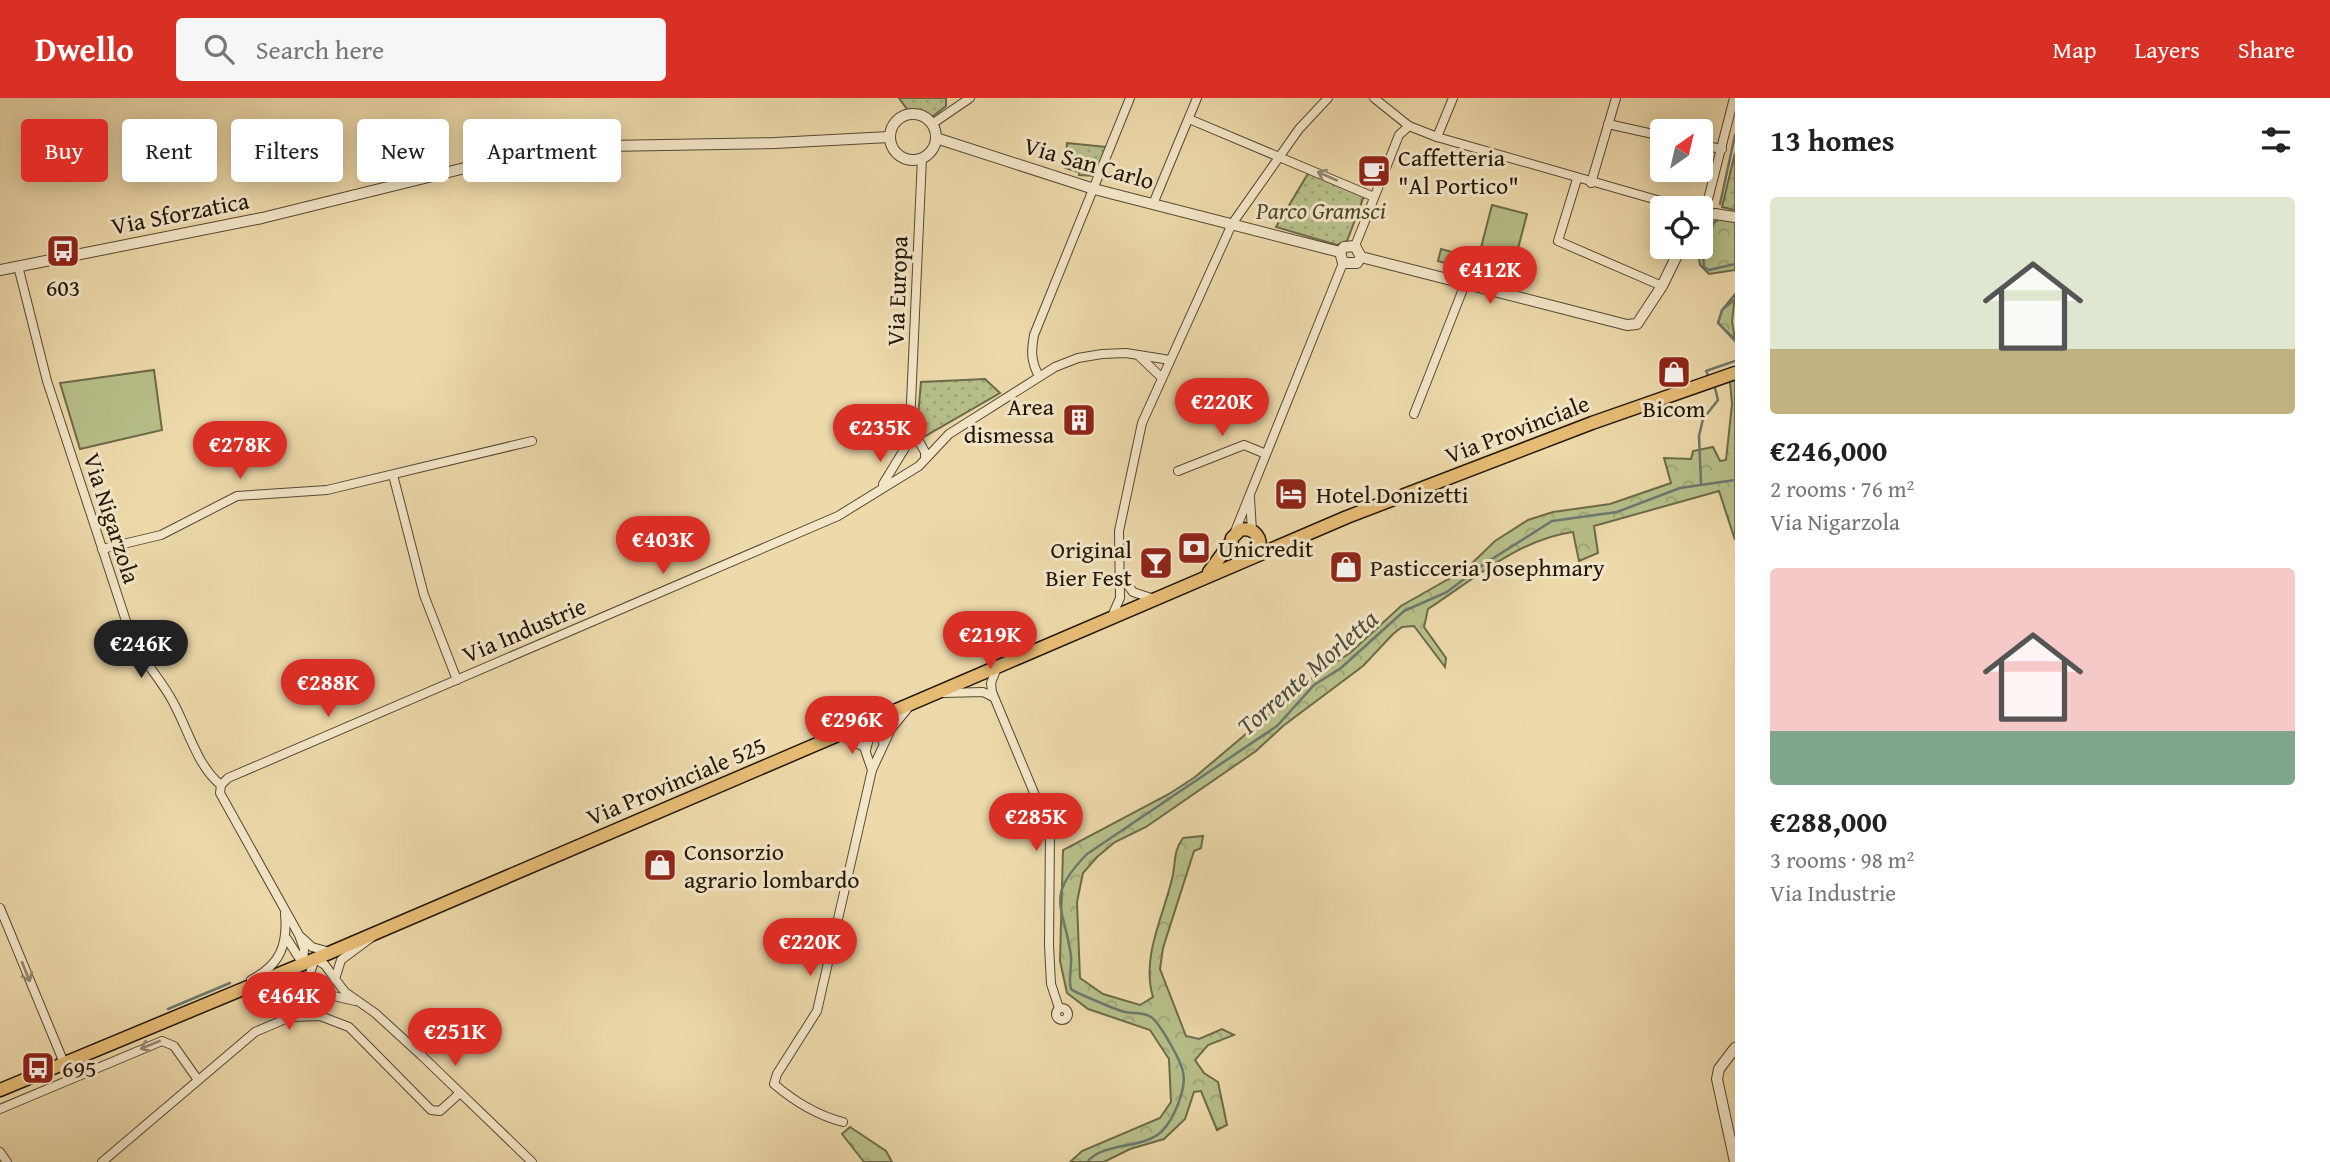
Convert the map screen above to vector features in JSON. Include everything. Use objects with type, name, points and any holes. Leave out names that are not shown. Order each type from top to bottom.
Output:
[{"type":"main road","name":"Via Provinciale","points":[[1315,532],[1567,432],[1735,373]]},
{"type":"main road","points":[[1207,575],[1241,530],[1288,543]]},
{"type":"main road","name":"Via Provinciale 525","points":[[0,1090],[376,933],[1151,598],[1315,532]]},
{"type":"main road","points":[[1232,539],[1234,554],[1251,557],[1261,546],[1255,534]]},
{"type":"street","points":[[932,124],[970,98]]},
{"type":"street","points":[[1039,376],[1033,366],[1031,350],[1034,335],[1130,98]]},
{"type":"street","points":[[1153,204],[1197,98]]},
{"type":"street","points":[[1112,616],[1119,603],[1119,531],[1142,422],[1232,224],[1299,128],[1328,98]]},
{"type":"street","points":[[1374,98],[1409,126],[1437,137],[1650,199]]},
{"type":"street","points":[[1437,137],[1453,98]]},
{"type":"street","points":[[1591,183],[1616,98]]},
{"type":"street","points":[[1709,196],[1734,98]]},
{"type":"street","points":[[918,114],[932,124],[936,138],[933,147],[922,158],[901,157],[895,152],[889,137],[893,125],[902,116],[918,114]]},
{"type":"street","points":[[1189,119],[1374,197]]},
{"type":"street","points":[[1608,124],[1650,133]]},
{"type":"street","points":[[1409,126],[1399,135],[1355,246],[1361,257],[1628,325],[1637,324],[1641,320],[1675,259]]},
{"type":"street","name":"Via Sforzatica","points":[[0,270],[261,218],[550,147],[775,143],[889,137]]},
{"type":"street","name":"Via San Carlo","points":[[936,138],[1094,189],[1340,252]]},
{"type":"street","points":[[1713,147],[1722,149]]},
{"type":"street","name":"Via Europa","points":[[904,450],[910,425],[922,158]]},
{"type":"street","points":[[1577,179],[1558,241],[1662,286]]},
{"type":"street","points":[[1713,214],[1735,217]]},
{"type":"street","points":[[1232,539],[1343,263],[1340,252],[1344,247],[1355,246]]},
{"type":"street","points":[[1343,263],[1350,265],[1361,257]]},
{"type":"street","name":"Via Nigarzola","points":[[18,266],[47,382],[133,642],[174,702],[210,776],[221,785],[220,793],[299,935],[309,961]]},
{"type":"street","points":[[1414,414],[1465,284]]},
{"type":"street","name":"Via Industrie","points":[[221,785],[228,778],[838,516],[921,464],[940,440],[1039,376],[1077,358],[1126,353],[1170,360]]},
{"type":"street","points":[[1139,356],[1161,377]]},
{"type":"street","name":"Via Europa","points":[[910,425],[920,445]]},
{"type":"street","name":"Via Industrie","points":[[879,488],[904,450],[940,440]]},
{"type":"street","points":[[102,550],[161,535],[237,496],[318,492],[532,441]]},
{"type":"street","points":[[904,450],[906,464],[921,464],[925,452],[920,445]]},
{"type":"street","points":[[1178,471],[1244,445],[1266,454]]},
{"type":"street","points":[[393,475],[424,595],[457,680]]},
{"type":"street","points":[[1249,495],[1255,534]]},
{"type":"street","points":[[1120,573],[1133,592],[1151,598]]},
{"type":"street","points":[[998,665],[991,683],[993,695],[1050,831],[1051,984],[1059,1008]]},
{"type":"street","points":[[968,678],[983,684],[993,695]]},
{"type":"street","points":[[931,694],[971,691],[993,695]]},
{"type":"street","points":[[843,1122],[825,1117],[792,1100],[774,1084],[777,1074],[817,1011],[872,770],[891,729],[914,702]]},
{"type":"street","points":[[874,719],[883,736],[883,745]]},
{"type":"street","points":[[866,750],[874,719]]},
{"type":"street","points":[[838,735],[856,740],[866,750],[872,770]]},
{"type":"street","points":[[0,908],[64,1063]]},
{"type":"street","name":"Via Nigarzola","points":[[285,911],[287,939],[309,961]]},
{"type":"street","points":[[335,979],[341,960],[363,946],[376,933]]},
{"type":"street","points":[[299,935],[312,947],[331,952]]},
{"type":"street","points":[[234,992],[272,966],[287,939]]},
{"type":"street","points":[[321,993],[310,973],[309,961],[326,965],[345,992],[381,1018],[532,1162]]},
{"type":"street","points":[[253,984],[292,982],[321,993],[358,1001]]},
{"type":"street","points":[[102,1162],[266,1025],[290,1017],[311,1015],[337,1021],[354,1030],[431,1110],[440,1111],[460,1093]]},
{"type":"street","points":[[0,1109],[162,1041],[174,1046],[198,1080]]},
{"type":"street","points":[[1735,1048],[1719,1069],[1717,1079],[1735,1162]]},
{"type":"street","points":[[0,1152],[7,1162]]},
{"type":"green space","points":[[899,98],[946,98],[946,106],[932,117],[909,112]]},
{"type":"green space","points":[[1067,143],[1107,147],[1095,176],[1079,175],[1079,172],[1065,168]]},
{"type":"green space","points":[[1735,153],[1735,210],[1722,207]]},
{"type":"green space","name":"Parco Gramsci","points":[[1309,172],[1364,196],[1347,241],[1337,245],[1276,227]]},
{"type":"green space","points":[[1492,205],[1527,214],[1509,283],[1474,275]]},
{"type":"green space","points":[[1721,217],[1735,221],[1735,270],[1709,274],[1700,265],[1699,259],[1713,259],[1713,224]]},
{"type":"green space","points":[[1441,249],[1466,256],[1463,268],[1438,261]]},
{"type":"green space","points":[[1735,294],[1732,322],[1735,339],[1718,323],[1722,310]]},
{"type":"green space","points":[[154,370],[162,430],[80,449],[60,383]]},
{"type":"green space","points":[[985,379],[1000,393],[920,439],[918,416],[921,382]]},
{"type":"green space","points":[[1735,379],[1735,540],[1719,491],[1594,526],[1598,553],[1579,561],[1573,532],[1553,536],[1515,552],[1428,609],[1424,627],[1446,658],[1445,667],[1414,626],[1402,627],[1363,666],[1283,726],[1256,751],[1146,827],[1115,842],[1083,873],[1077,902],[1080,978],[1103,994],[1140,1005],[1153,997],[1150,982],[1151,953],[1178,848],[1183,838],[1203,836],[1201,848],[1194,851],[1163,948],[1160,969],[1186,1036],[1199,1039],[1222,1029],[1234,1035],[1208,1045],[1195,1060],[1204,1073],[1218,1082],[1227,1125],[1217,1130],[1201,1091],[1194,1092],[1185,1119],[1164,1139],[1130,1149],[1104,1162],[1070,1162],[1082,1151],[1160,1118],[1171,1102],[1169,1059],[1150,1030],[1088,1009],[1067,993],[1060,961],[1063,850],[1169,794],[1195,777],[1317,674],[1350,653],[1401,606],[1466,569],[1495,541],[1528,520],[1553,512],[1610,504],[1671,483],[1664,458],[1691,459],[1693,451],[1713,447],[1720,461],[1726,460],[1732,404],[1730,382]]},
{"type":"green space","points":[[850,1127],[886,1151],[892,1162],[864,1162],[842,1134]]},
{"type":"waterway","points":[[1720,204],[1735,135]]},
{"type":"waterway","points":[[1714,222],[1703,255],[1704,267],[1709,270],[1735,264]]},
{"type":"waterway","points":[[1735,299],[1722,310],[1718,323],[1735,341]]},
{"type":"waterway","points":[[1708,375],[1706,371],[1735,361]]},
{"type":"waterway","points":[[1701,483],[1699,436],[1703,419],[1718,400],[1715,388]]},
{"type":"waterway","name":"Torrente Morletta","points":[[1087,1162],[1103,1151],[1144,1141],[1161,1132],[1178,1104],[1184,1079],[1174,1051],[1151,1017],[1121,1011],[1071,989],[1071,956],[1060,902],[1061,892],[1065,881],[1087,854],[1277,726],[1314,685],[1341,668],[1404,611],[1447,592],[1484,564],[1552,521],[1617,512],[1680,488],[1735,480]]},
{"type":"waterway","points":[[168,1009],[230,983]]},
{"type":"place","name":"Caffetteria \"Al Portico\"","points":[[1374,171]]},
{"type":"place","name":"603","points":[[63,251]]},
{"type":"place","name":"Bicom","points":[[1674,372]]},
{"type":"place","name":"Area dismessa","points":[[1079,420]]},
{"type":"place","name":"Hotel Donizetti","points":[[1291,494]]},
{"type":"place","name":"Unicredit","points":[[1194,548]]},
{"type":"place","name":"Original Bier Fest","points":[[1156,563]]},
{"type":"place","name":"Pasticceria Josephmary","points":[[1346,567]]},
{"type":"place","name":"Consorzio agrario lombardo","points":[[660,865]]},
{"type":"place","name":"695","points":[[38,1068]]}]
